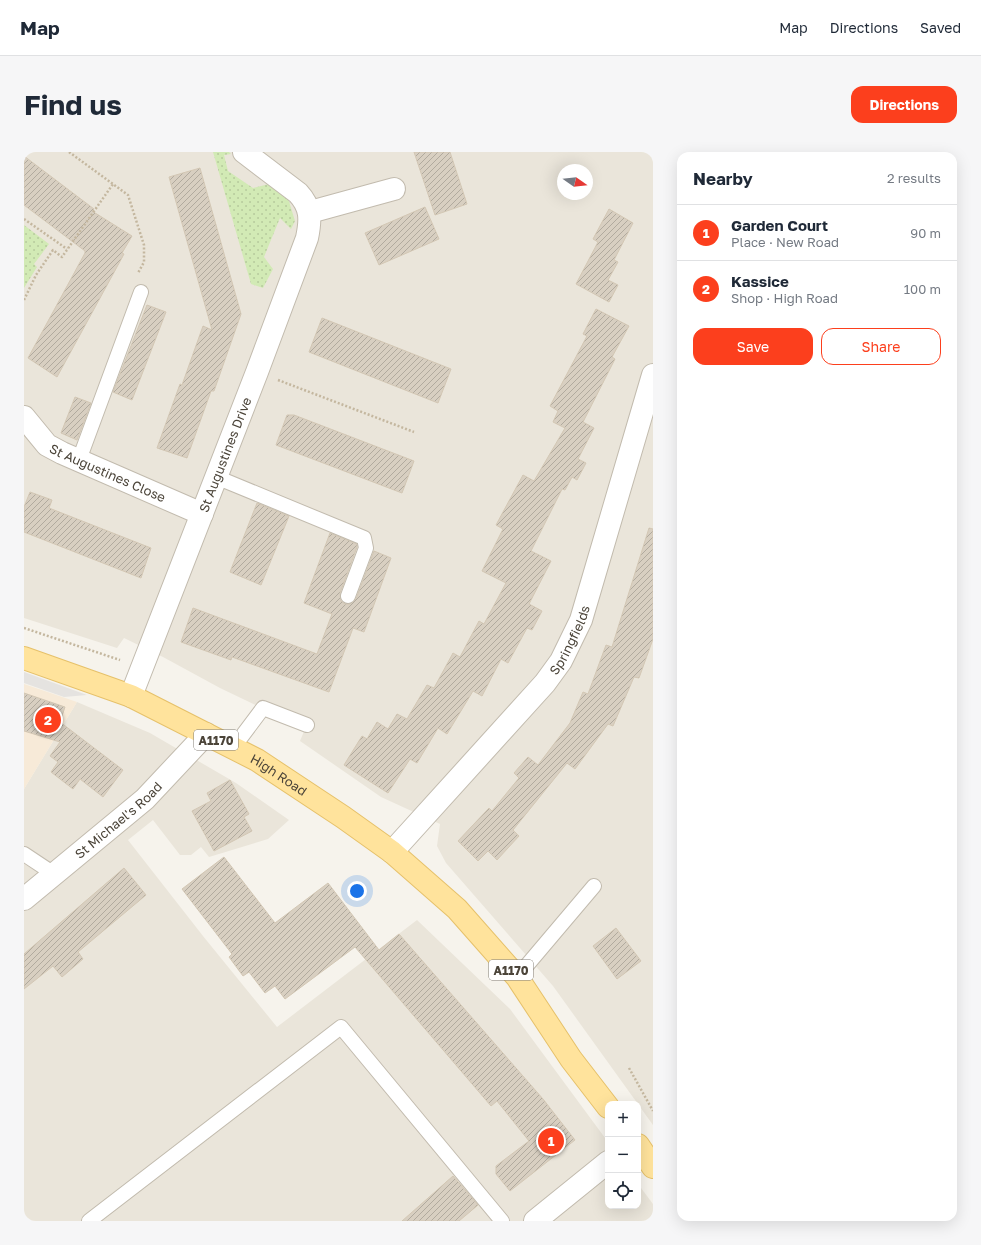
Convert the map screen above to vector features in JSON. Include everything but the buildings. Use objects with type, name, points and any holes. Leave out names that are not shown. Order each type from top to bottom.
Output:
[{"type":"main road","name":"High Road","points":[[24,658],[131,696],[233,748],[270,769],[343,817],[392,852]]},
{"type":"main road","name":"A1170","points":[[392,852],[457,909],[518,977],[571,1059],[605,1103]]},
{"type":"main road","points":[[641,1149],[653,1167]]},
{"type":"street","points":[[244,152],[298,193],[305,201],[310,212],[394,189]]},
{"type":"street","name":"St Augustines Drive","points":[[131,696],[257,372],[307,238],[310,224],[310,212]]},
{"type":"street","name":"Springfields","points":[[392,852],[545,682],[561,661],[581,620],[653,376]]},
{"type":"street","name":"St Augustines Close","points":[[24,417],[47,444],[79,460],[202,514]]},
{"type":"street","name":"St Michael's Road","points":[[24,899],[145,799],[206,734]]},
{"type":"street","points":[[535,1221],[605,1164]]},
{"type":"lane","points":[[79,460],[141,292]]},
{"type":"lane","points":[[216,477],[364,538],[366,548],[348,596]]},
{"type":"lane","points":[[233,748],[263,708],[306,725]]},
{"type":"lane","points":[[24,854],[54,874]]},
{"type":"lane","points":[[518,977],[594,886]]},
{"type":"lane","points":[[89,1221],[341,1027],[502,1221]]},
{"type":"path","points":[[69,152],[128,195],[144,245],[144,262],[133,284],[141,292]]},
{"type":"path","points":[[24,300],[36,275],[53,250],[62,256],[113,184]]},
{"type":"path","points":[[24,219],[67,249]]},
{"type":"path","points":[[257,372],[414,432]]},
{"type":"path","points":[[24,628],[143,668]]},
{"type":"path","points":[[629,1068],[653,1111]]},
{"type":"shaded area","points":[[24,152],[653,152],[653,1125],[641,1108],[641,1101],[636,1101],[553,986],[446,863],[437,846],[440,824],[381,797],[300,741],[305,729],[220,688],[124,638],[117,648],[24,618]]},
{"type":"shaded area","points":[[24,672],[87,695],[64,697],[24,683]]},
{"type":"shaded area","points":[[24,684],[77,702],[24,789]]},
{"type":"shaded area","points":[[77,702],[150,733],[236,783],[289,820],[268,839],[209,857],[201,847],[191,855],[180,855],[153,820],[128,840],[277,1027],[417,920],[510,1009],[605,1138],[605,1209],[641,1209],[641,1188],[653,1204],[653,1221],[24,1221],[24,789]]},
{"type":"green space","points":[[213,152],[229,152],[231,154],[224,155],[228,171],[253,188],[269,184],[288,198],[295,221],[291,229],[280,218],[264,257],[273,269],[263,288],[251,284]]},
{"type":"green space","points":[[24,225],[49,244],[34,264],[37,267],[24,288]]},
{"type":"place","name":"Kassice","points":[[48,720]]},
{"type":"place","name":"Garden Court","points":[[551,1141]]}]
